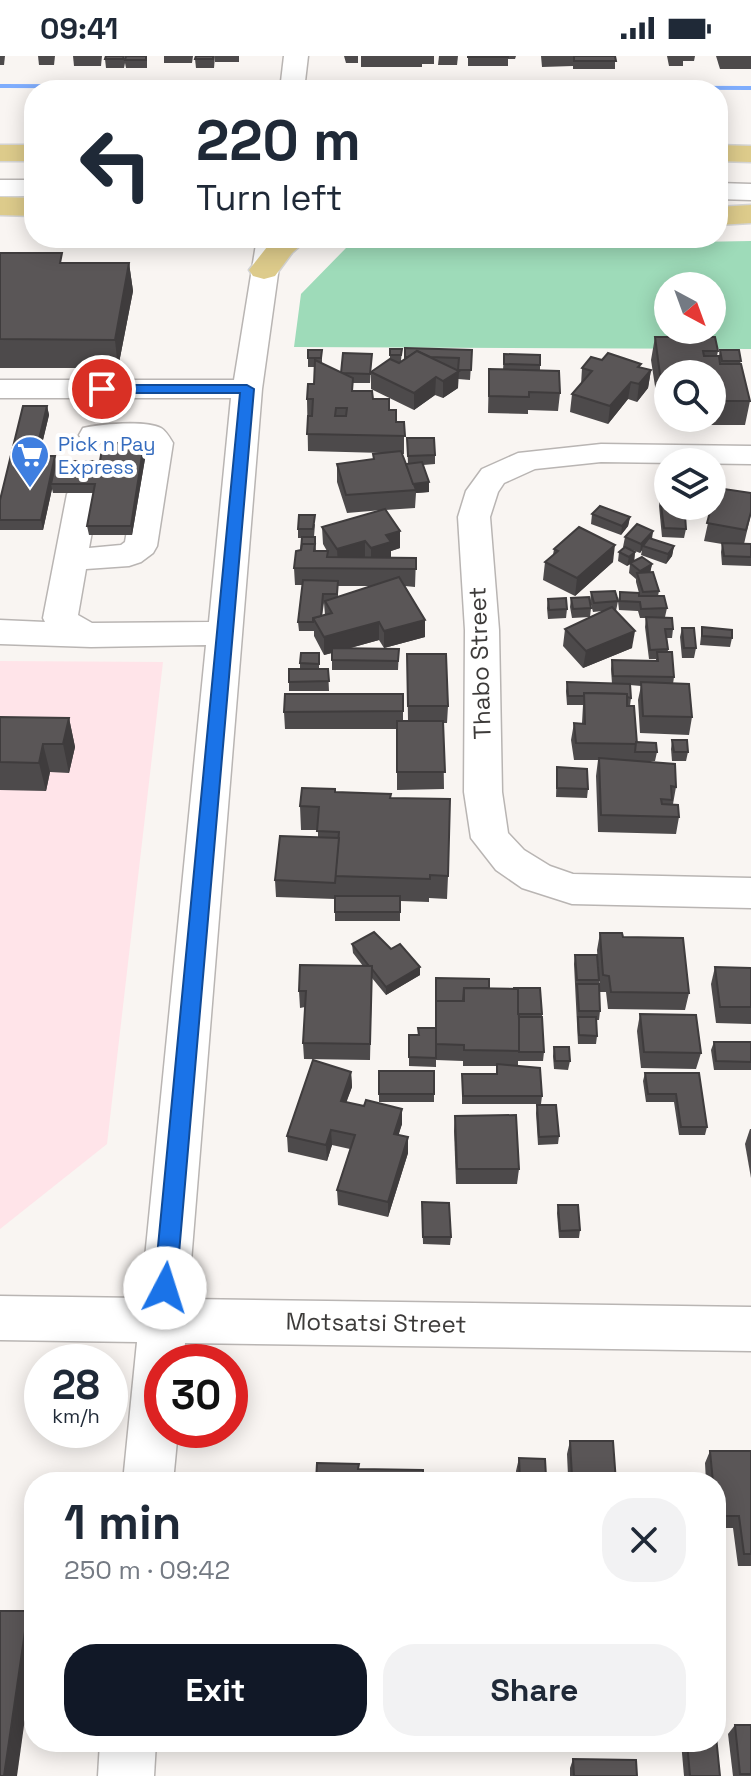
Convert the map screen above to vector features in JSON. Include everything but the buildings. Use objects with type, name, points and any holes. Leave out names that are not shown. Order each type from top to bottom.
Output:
[{"type":"main road","points":[[0,153],[24,153]]},
{"type":"main road","points":[[728,153],[751,154]]},
{"type":"main road","points":[[0,206],[24,207]]},
{"type":"main road","points":[[728,215],[751,214]]},
{"type":"street","points":[[293,80],[296,56]]},
{"type":"street","points":[[0,165],[24,165]]},
{"type":"street","points":[[728,168],[751,168]]},
{"type":"street","points":[[0,188],[24,188]]},
{"type":"street","points":[[728,191],[751,192]]},
{"type":"street","points":[[149,1472],[260,249]]},
{"type":"street","points":[[0,389],[247,389]]},
{"type":"street","points":[[69,560],[129,555],[141,546],[158,443],[144,434],[92,447],[102,389]]},
{"type":"street","name":"Thabo Street","points":[[751,455],[601,453],[529,460],[493,476],[482,491],[474,517],[482,630],[483,792],[490,838],[510,860],[536,877],[572,889],[751,893]]},
{"type":"street","points":[[83,494],[60,618],[71,629],[91,635]]},
{"type":"street","points":[[0,632],[91,635],[224,633]]},
{"type":"street","name":"Motsatsi Street","points":[[0,1318],[751,1329]]},
{"type":"street","points":[[126,1776],[127,1752]]},
{"type":"shaded area","points":[[0,661],[163,662],[107,1144],[0,1229]]},
{"type":"green space","points":[[728,241],[751,241],[751,349],[294,347],[301,294],[346,248],[728,248]]},
{"type":"waterway","points":[[0,86],[24,86]]},
{"type":"waterway","points":[[728,88],[751,88]]},
{"type":"place","name":"Pick n Pay Express","points":[[30,489]]},
{"type":"route","points":[[102,389],[247,389],[165,1288]]}]
